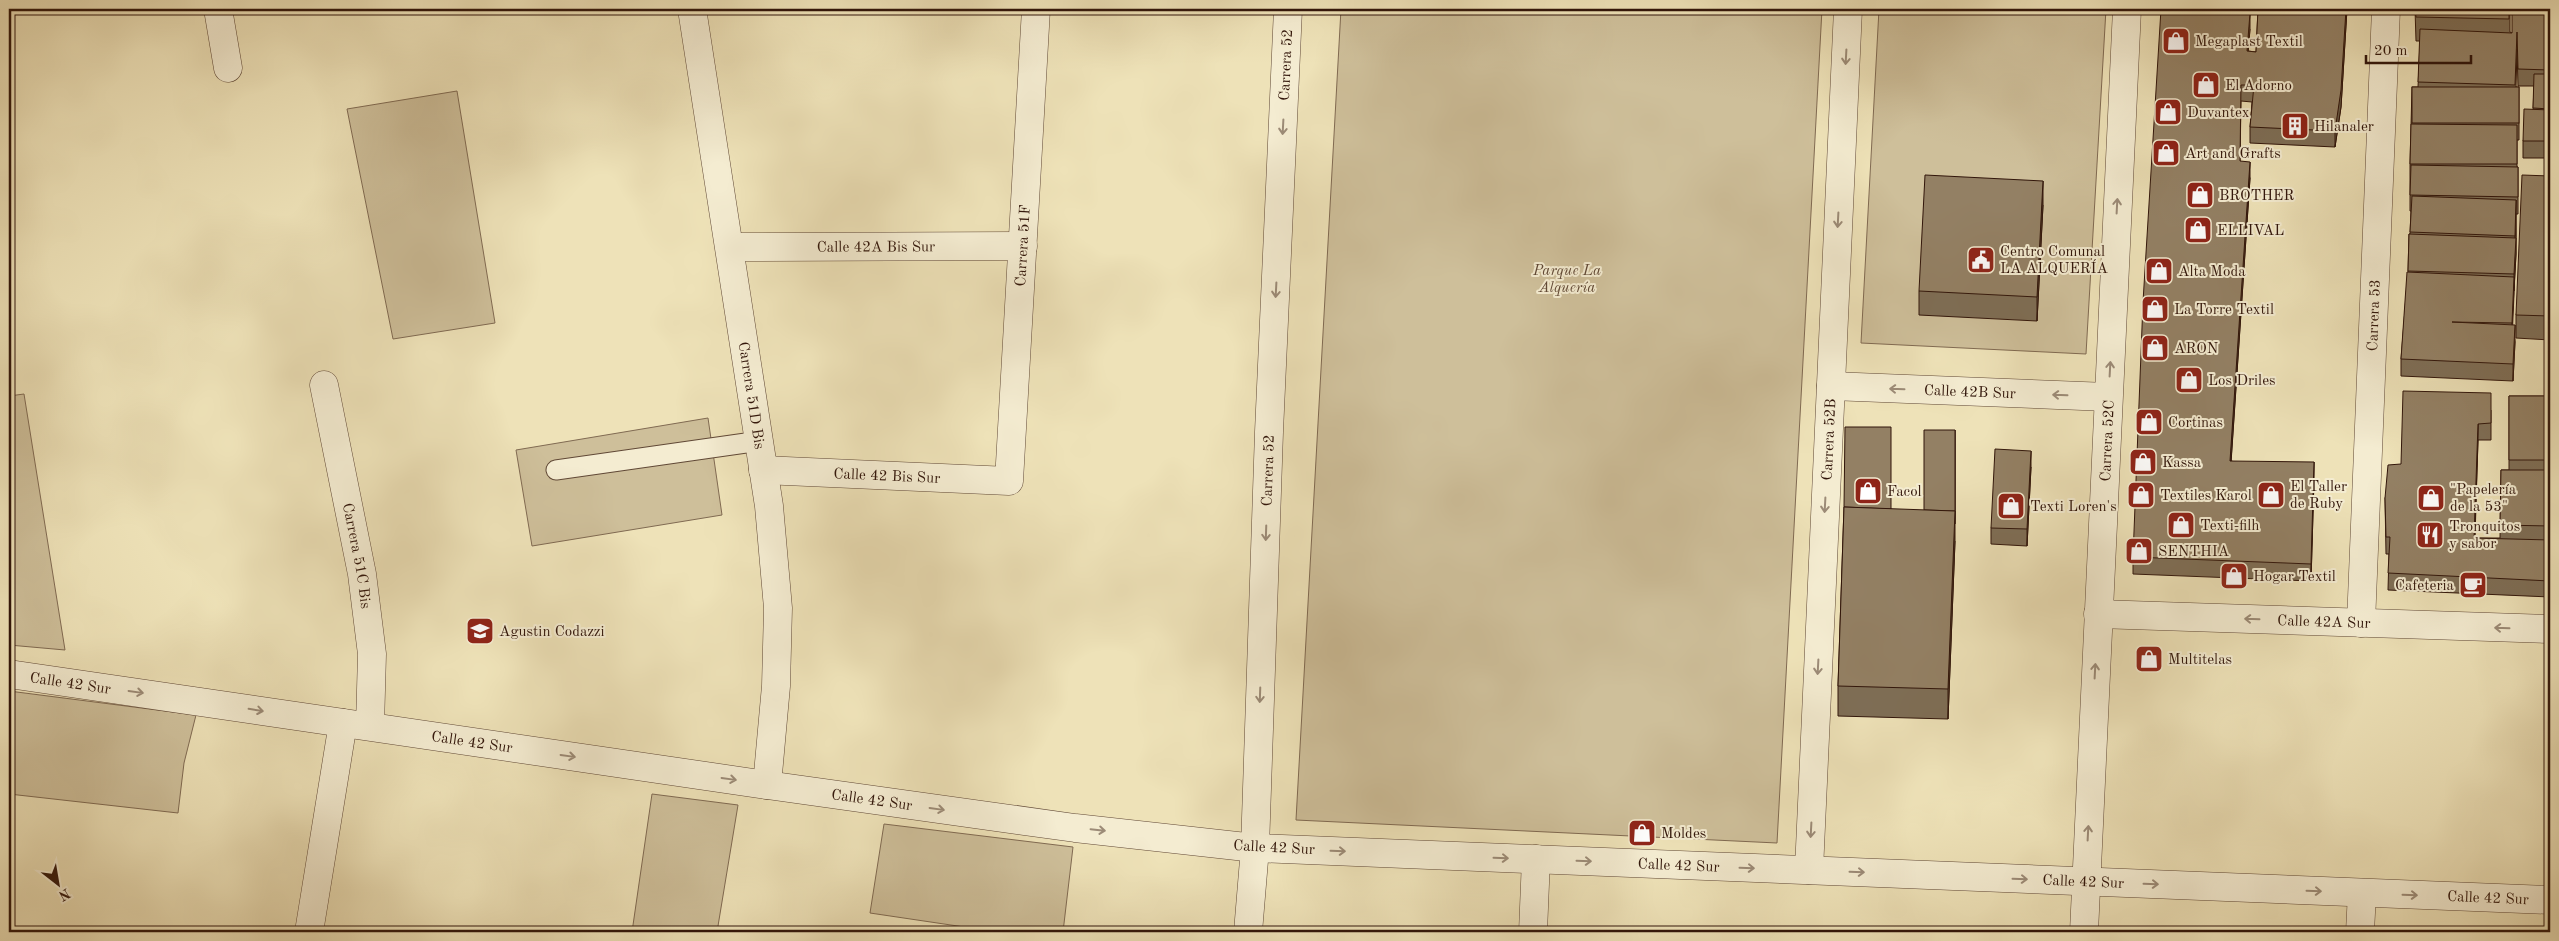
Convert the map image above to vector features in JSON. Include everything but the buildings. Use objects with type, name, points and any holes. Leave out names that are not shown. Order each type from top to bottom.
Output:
[{"type":"street","points":[[218,9],[228,68]]},
{"type":"street","name":"Carrera 51D Bis","points":[[692,9],[760,441],[778,608],[776,686],[768,785]]},
{"type":"street","name":"Carrera 51F","points":[[1009,481],[1036,9]]},
{"type":"street","name":"Carrera 52","points":[[1248,932],[1255,848],[1270,422],[1288,9]]},
{"type":"street","name":"Carrera 52B","points":[[1809,870],[1848,9]]},
{"type":"street","name":"Carrera 52C","points":[[2084,932],[2127,9]]},
{"type":"street","name":"Carrera 53","points":[[2361,623],[2386,9]]},
{"type":"street","name":"Calle 42A Bis Sur","points":[[730,247],[1023,246]]},
{"type":"street","name":"Carrera 51C Bis","points":[[309,932],[372,654],[362,574],[324,385]]},
{"type":"street","name":"Calle 42B Sur","points":[[1831,386],[2108,397]]},
{"type":"street","name":"Calle 42 Bis Sur","points":[[764,470],[1009,481]]},
{"type":"street","name":"Calle 42A Sur","points":[[2098,614],[2550,629]]},
{"type":"street","name":"Calle 42 Sur","points":[[9,674],[1074,828],[1255,848],[2550,900]]},
{"type":"street","points":[[1533,932],[1536,859]]},
{"type":"street","points":[[2360,932],[2362,893]]},
{"type":"lane","points":[[556,470],[760,441]]},
{"type":"green space","name":"Parque La Alquería","points":[[1341,9],[1822,9],[1777,843],[1296,820]]},
{"type":"green space","points":[[1879,9],[2106,9],[2086,354],[1861,343]]},
{"type":"green space","points":[[457,91],[495,323],[393,339],[347,109]]},
{"type":"green space","points":[[24,394],[65,650],[9,645],[9,396]]},
{"type":"green space","points":[[708,418],[722,515],[532,546],[516,450]]},
{"type":"green space","points":[[9,691],[196,715],[184,763],[178,813],[9,794]]},
{"type":"green space","points":[[652,794],[738,805],[717,932],[632,932]]},
{"type":"green space","points":[[884,824],[1073,847],[1063,932],[998,932],[870,913]]},
{"type":"place","name":"Megaplast Textil","points":[[2176,41]]},
{"type":"place","name":"El Adorno","points":[[2206,85]]},
{"type":"place","name":"Duvantex","points":[[2168,112]]},
{"type":"place","name":"Hilanaler","points":[[2295,126]]},
{"type":"place","name":"Art and Grafts","points":[[2166,153]]},
{"type":"place","name":"BROTHER","points":[[2200,195]]},
{"type":"place","name":"ELLIVAL","points":[[2198,230]]},
{"type":"place","name":"Centro Comunal LA ALQUERÍA","points":[[1981,260]]},
{"type":"place","name":"Alta Moda","points":[[2159,271]]},
{"type":"place","name":"La Torre Textil","points":[[2155,309]]},
{"type":"place","name":"ARON","points":[[2155,348]]},
{"type":"place","name":"Los Driles","points":[[2189,380]]},
{"type":"place","name":"Cortinas","points":[[2149,422]]},
{"type":"place","name":"Kassa","points":[[2143,462]]},
{"type":"place","name":"Facol","points":[[1868,491]]},
{"type":"place","name":"Textiles Karol","points":[[2141,495]]},
{"type":"place","name":"El Taller de Ruby","points":[[2271,495]]},
{"type":"place","name":"\"Papelería de la 53\"","points":[[2431,498]]},
{"type":"place","name":"Texti Loren's","points":[[2011,506]]},
{"type":"place","name":"Texti-filh","points":[[2181,525]]},
{"type":"place","name":"Tronquitos y sabor","points":[[2430,535]]},
{"type":"place","name":"SENTHIA","points":[[2139,551]]},
{"type":"place","name":"Hogar Textil","points":[[2234,576]]},
{"type":"place","name":"Cafeteria","points":[[2473,585]]},
{"type":"place","name":"Agustin Codazzi","points":[[480,631]]},
{"type":"place","name":"Multitelas","points":[[2149,659]]},
{"type":"place","name":"Moldes","points":[[1642,833]]}]
